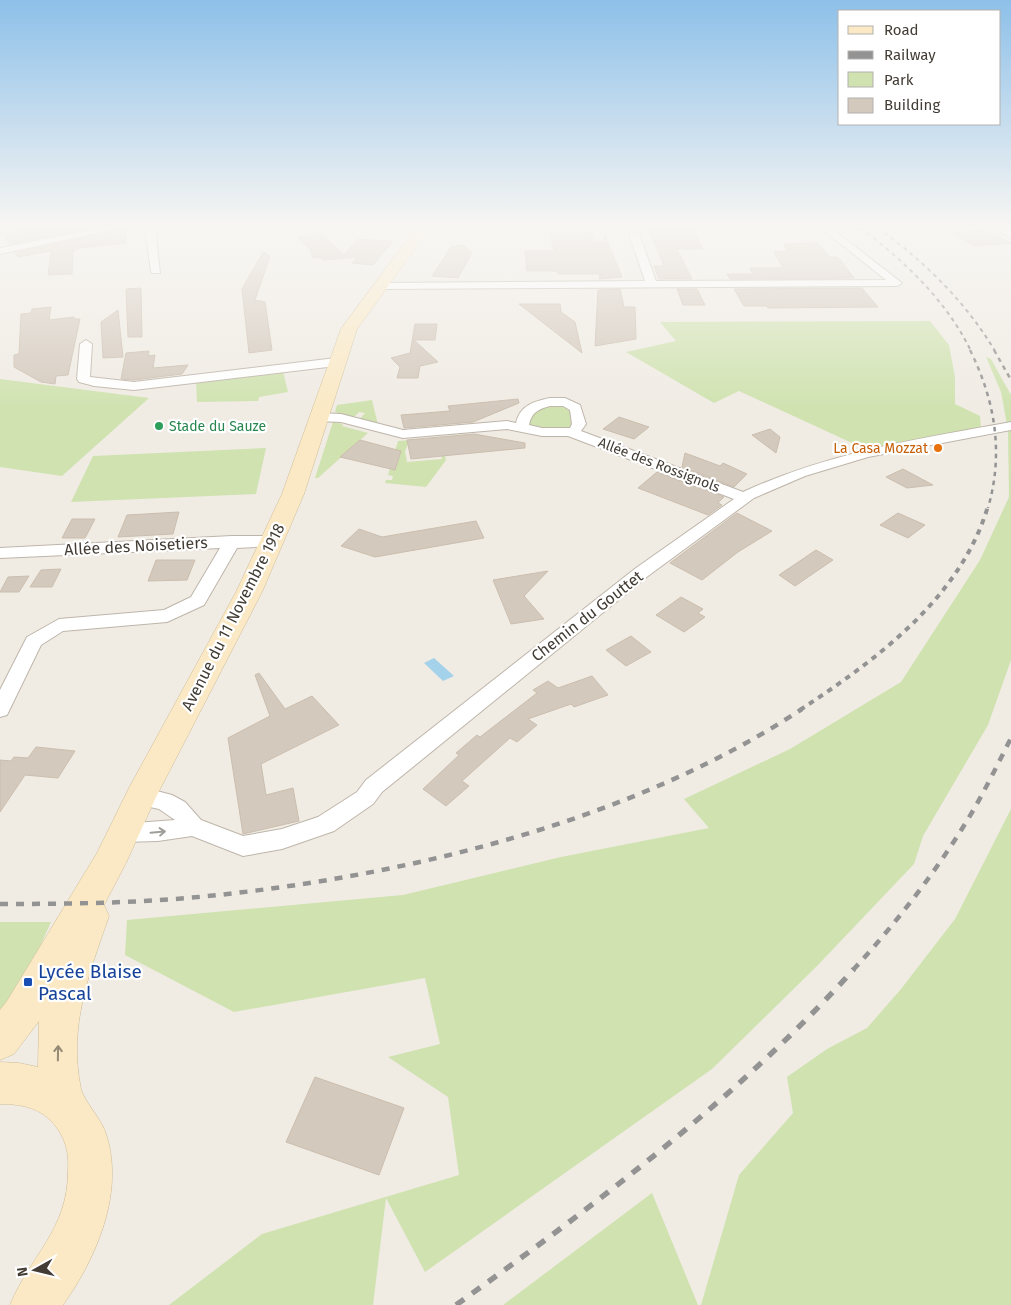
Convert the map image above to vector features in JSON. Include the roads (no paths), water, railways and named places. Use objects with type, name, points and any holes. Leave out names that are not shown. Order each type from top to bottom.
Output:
[{"type":"main road","name":"Avenue du 11 Novembre 1918","points":[[0,1040],[21,1015],[115,848],[140,797],[249,592],[293,494],[336,362],[350,329],[377,289]]},
{"type":"main road","name":"Avenue du 11 Novembre 1918","points":[[62,1102],[58,1077],[59,1017],[62,1000],[115,848]]},
{"type":"main road","points":[[0,1083],[30,1085],[47,1091],[62,1102],[76,1117],[86,1137],[90,1160],[90,1188],[84,1216],[72,1246],[56,1277],[34,1305]]},
{"type":"street","points":[[86,344],[82,379],[134,386],[336,362]]},
{"type":"street","name":"Allée des Rossignols","points":[[521,428],[528,410],[544,404],[559,402],[572,406],[576,410],[579,427],[573,433]]},
{"type":"street","name":"Allée des Rossignols","points":[[318,417],[341,418],[404,434],[507,425],[542,432],[573,433],[745,498]]},
{"type":"street","name":"Chemin du Gouttet","points":[[140,797],[159,798],[171,803],[194,827],[243,846],[282,839],[326,824],[365,798],[374,786],[642,572],[745,498],[800,472],[866,453],[1011,426]]},
{"type":"street","name":"Allée des Noisetiers","points":[[0,553],[273,541]]},
{"type":"street","points":[[0,710],[34,641],[59,625],[167,616],[198,601],[232,542]]},
{"type":"street","name":"Chemin du Gouttet","points":[[115,848],[194,827]]},
{"type":"water","points":[[434,658],[454,676],[443,681],[424,663]]},
{"type":"railway","points":[[928,289],[961,332],[971,351]]},
{"type":"railway","points":[[948,289],[971,315],[995,351]]},
{"type":"railway","points":[[970,350],[986,388],[994,427],[995,467],[988,508]]},
{"type":"railway","points":[[994,350],[1011,380]]},
{"type":"railway","points":[[800,710],[829,691],[886,648],[937,598],[958,570],[975,539],[988,506]]},
{"type":"railway","points":[[0,904],[164,900],[218,895],[369,873],[446,856],[522,835],[596,811],[668,782],[737,748],[802,709]]},
{"type":"railway","points":[[853,970],[902,913],[933,873],[974,809],[1011,738]]},
{"type":"railway","points":[[456,1305],[613,1189],[714,1105],[810,1016],[854,969]]},
{"type":"place","name":"Stade du Sauze","points":[[159,426]]},
{"type":"place","name":"La Casa Mozzat","points":[[938,448]]},
{"type":"place","name":"Lycée Blaise Pascal","points":[[28,982]]}]
